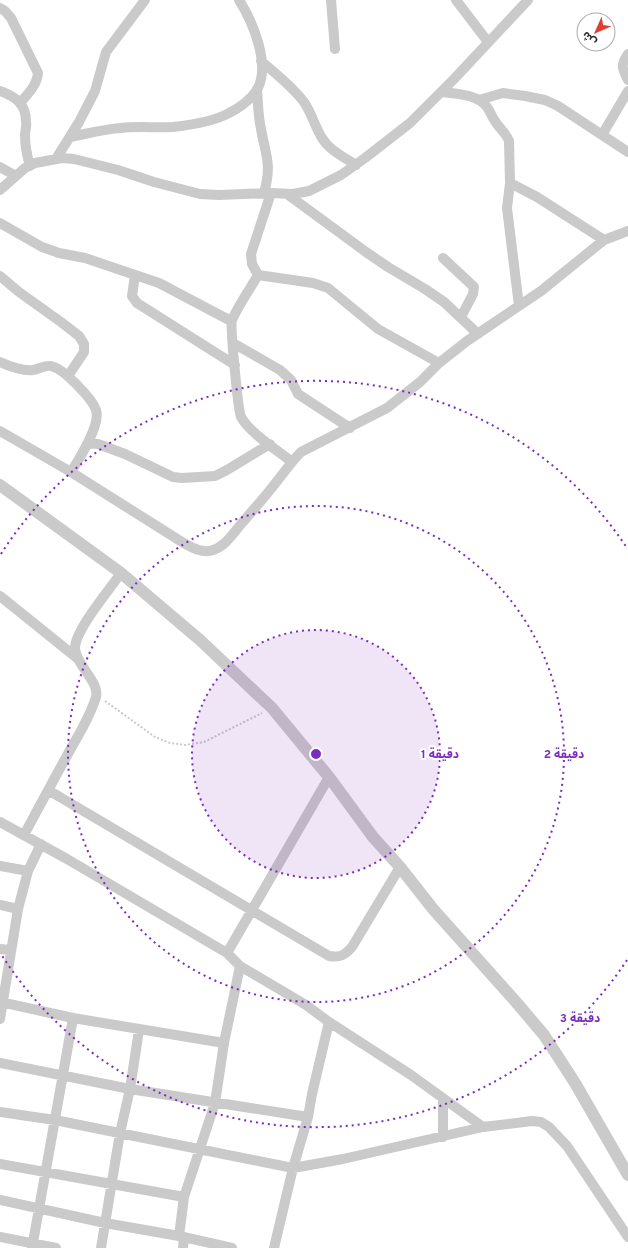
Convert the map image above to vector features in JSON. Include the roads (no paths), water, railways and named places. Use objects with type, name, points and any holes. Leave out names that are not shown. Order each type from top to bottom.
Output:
[{"type":"street","points":[[56,159],[79,122],[95,91],[106,52],[145,0]]},
{"type":"street","points":[[239,0],[254,30],[261,51],[262,72],[257,89],[260,127],[267,152],[269,167],[267,193],[251,254],[252,264],[258,275]]},
{"type":"street","points":[[331,0],[335,50]]},
{"type":"street","points":[[456,0],[488,42]]},
{"type":"street","points":[[0,190],[16,176],[35,163],[56,159],[74,159],[200,194],[293,194],[308,191],[356,165],[410,123],[528,0]]},
{"type":"street","points":[[0,8],[11,18],[38,72],[38,79],[35,85],[20,103]]},
{"type":"street","points":[[628,54],[623,62],[622,69],[628,80]]},
{"type":"street","points":[[261,61],[288,84],[304,102],[315,121],[322,139],[331,149],[356,165]]},
{"type":"street","points":[[70,137],[120,128],[172,127],[205,122],[228,114],[246,102],[257,89]]},
{"type":"street","points":[[0,91],[15,98],[22,106],[26,116],[26,154],[30,166]]},
{"type":"street","points":[[602,135],[628,91]]},
{"type":"street","points":[[441,92],[462,94],[479,100],[488,109],[494,120],[508,136],[510,183],[507,208],[518,306]]},
{"type":"street","points":[[479,100],[503,93],[545,100],[558,106],[628,152]]},
{"type":"street","points":[[0,167],[16,176]]},
{"type":"street","points":[[510,183],[537,196],[604,240]]},
{"type":"street","points":[[287,194],[366,252],[425,289],[461,317],[478,334]]},
{"type":"street","points":[[0,223],[42,247],[58,253],[85,258],[159,283],[231,321]]},
{"type":"street","points":[[0,431],[71,472],[182,542],[196,549],[206,551],[213,550],[222,546],[301,452],[387,408],[420,382],[439,363],[478,334],[541,291],[604,240],[628,231]]},
{"type":"street","points":[[443,258],[474,287],[473,294],[461,317]]},
{"type":"street","points":[[135,275],[132,296],[137,303],[235,365]]},
{"type":"street","points":[[258,275],[231,321],[235,379],[241,416],[248,426],[292,462]]},
{"type":"street","points":[[258,275],[313,283],[328,288],[378,329],[439,363]]},
{"type":"street","points":[[0,276],[19,292],[66,325],[83,340],[85,348],[84,352],[68,376]]},
{"type":"street","points":[[233,343],[280,370],[291,380],[298,394],[350,428]]},
{"type":"street","points":[[0,362],[32,370],[49,366],[63,372],[85,394],[96,410],[96,420],[88,444],[71,472]]},
{"type":"street","points":[[88,444],[98,444],[125,454],[173,477],[182,478],[215,476],[270,444]]},
{"type":"street","points":[[0,485],[121,573],[200,640],[272,708],[329,777],[373,837],[400,867],[433,909],[544,1035],[575,1083],[628,1175]]},
{"type":"street","points":[[24,835],[88,718],[96,695],[95,688],[77,658],[75,648],[80,632],[121,573]]},
{"type":"street","points":[[0,596],[77,658]]},
{"type":"street","points":[[227,953],[329,777]]},
{"type":"street","points":[[48,790],[329,956],[336,957],[346,954],[352,947],[400,867]]},
{"type":"street","points":[[0,822],[41,844],[227,953],[240,966],[306,1005],[329,1022],[411,1075],[483,1127]]},
{"type":"street","points":[[0,1019],[1,1002],[18,908],[28,871],[41,844]]},
{"type":"street","points":[[0,866],[28,871]]},
{"type":"street","points":[[0,905],[18,908]]},
{"type":"street","points":[[0,948],[10,950]]},
{"type":"street","points":[[183,1248],[182,1236],[184,1197],[215,1103],[224,1043],[240,966]]},
{"type":"street","points":[[1,1002],[73,1018],[224,1043]]},
{"type":"street","points":[[32,1245],[73,1018]]},
{"type":"street","points":[[274,1248],[308,1117],[329,1022]]},
{"type":"street","points":[[101,1248],[120,1133],[130,1089],[139,1030]]},
{"type":"street","points":[[0,1063],[130,1089],[308,1117]]},
{"type":"street","points":[[443,1098],[443,1137]]},
{"type":"street","points":[[0,1112],[55,1120],[294,1168],[443,1137],[483,1127],[532,1121],[541,1122],[549,1127],[567,1146],[628,1237]]},
{"type":"street","points":[[0,1164],[184,1197]]},
{"type":"street","points":[[0,1200],[105,1223],[182,1236],[232,1248]]},
{"type":"street","points":[[0,1237],[32,1245],[56,1248]]}]
